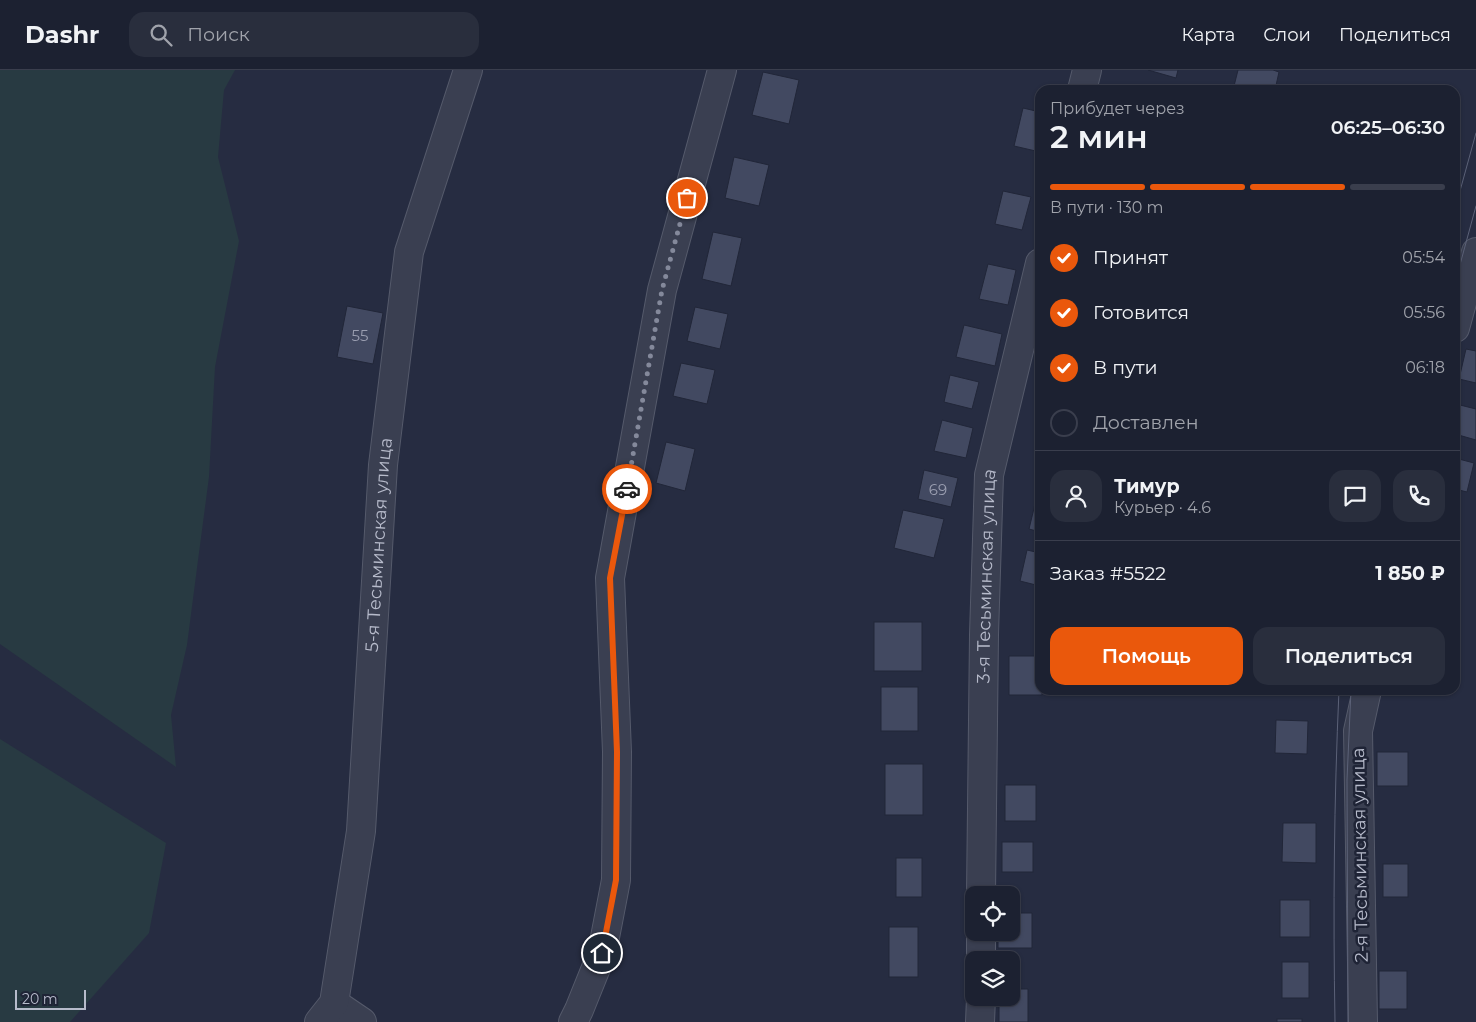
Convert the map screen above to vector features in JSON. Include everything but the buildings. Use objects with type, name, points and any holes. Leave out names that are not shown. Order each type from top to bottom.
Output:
[{"type":"street","name":"5-я Тесьминская улица","points":[[327,1012],[361,831],[383,465],[409,252],[468,70]]},
{"type":"street","points":[[573,1022],[602,953],[616,880],[617,752],[610,578],[662,290],[722,70]]},
{"type":"street","points":[[1083,85],[1087,70]]},
{"type":"street","points":[[1460,310],[1476,252]]},
{"type":"street","name":"3-я Тесьминская улица","points":[[982,886],[984,636],[989,475],[1035,284]]},
{"type":"street","name":"2-я Тесьминская улица","points":[[1363,1022],[1358,731],[1366,695]]},
{"type":"street","points":[[980,1022],[981,1006]]},
{"type":"street","points":[[327,1012],[362,1022]]},
{"type":"shaded area","points":[[0,70],[235,70],[224,90],[218,157],[239,241],[215,367],[209,477],[187,645],[171,715],[176,767],[0,644]]},
{"type":"shaded area","points":[[0,739],[166,843],[149,933],[70,1022],[0,1022]]},
{"type":"tram line","points":[[1460,191],[1476,133]]},
{"type":"tram line","points":[[1460,265],[1476,206]]},
{"type":"tram line","points":[[1335,1022],[1334,856],[1339,695]]},
{"type":"tram line","points":[[1348,1022],[1347,780],[1351,695]]},
{"type":"way so far","points":[[627,489],[662,290],[687,198]]},
{"type":"route","points":[[602,953],[616,880],[617,752],[610,578],[627,489]]}]
